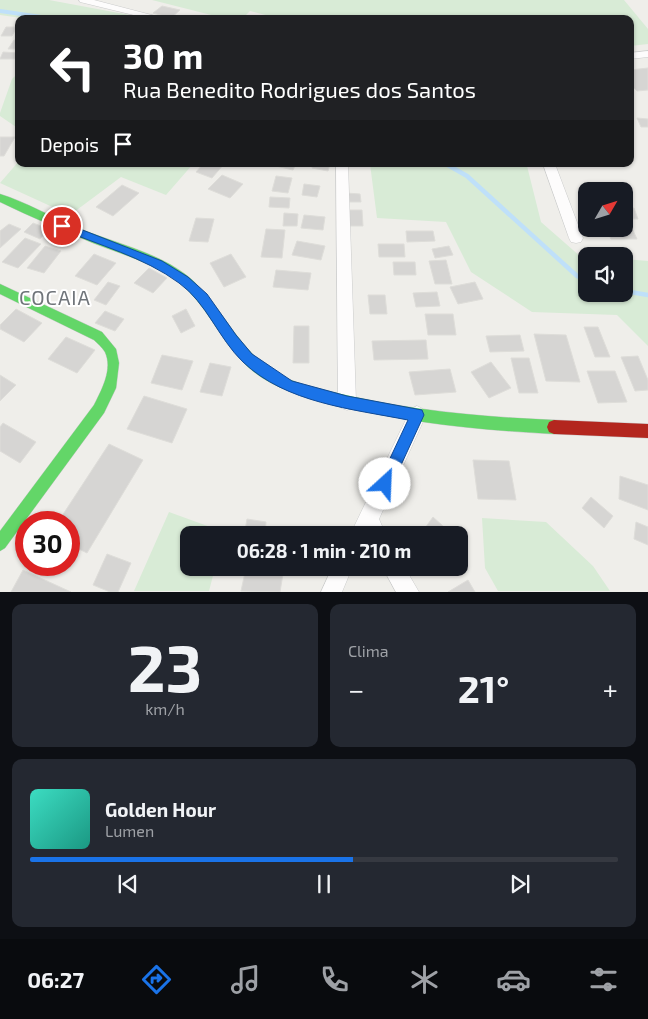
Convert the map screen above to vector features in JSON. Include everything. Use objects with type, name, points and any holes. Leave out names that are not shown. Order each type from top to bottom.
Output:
[{"type":"street","points":[[83,0],[147,15]]},
{"type":"street","points":[[634,56],[648,54]]},
{"type":"street","points":[[342,167],[347,402]]},
{"type":"street","points":[[550,167],[576,238]]},
{"type":"street","points":[[0,198],[62,226],[158,264],[184,280],[203,297],[242,352],[270,376],[290,386],[347,402],[417,415],[524,426],[648,431]]},
{"type":"street","points":[[0,289],[98,336],[110,349],[113,362],[112,384],[99,409],[0,543]]},
{"type":"street","points":[[370,526],[417,415]]},
{"type":"street","points":[[331,592],[338,576]]},
{"type":"street","points":[[398,576],[409,592]]},
{"type":"green space","points":[[0,0],[49,0],[130,15],[15,15],[15,17],[0,15]]},
{"type":"green space","points":[[152,0],[624,0],[648,29],[648,44],[634,46],[634,15],[266,15],[250,11],[246,15],[211,15]]},
{"type":"green space","points":[[15,76],[15,126],[0,116],[12,79]]},
{"type":"green space","points":[[15,166],[190,167],[166,195],[121,177],[70,215],[0,183]]},
{"type":"green space","points":[[370,167],[527,167],[541,222],[578,254],[578,302],[633,302],[633,260],[648,261],[648,346],[617,315],[532,312],[471,272],[446,222],[377,218]]},
{"type":"green space","points":[[169,512],[208,526],[180,526],[180,576],[213,576],[209,591],[134,591]]},
{"type":"green space","points":[[482,518],[546,522],[593,566],[610,591],[498,591],[485,568]]},
{"type":"building","points":[[162,6],[180,10],[174,15],[153,13]]},
{"type":"building","points":[[6,27],[15,27],[12,36],[1,36]]},
{"type":"building","points":[[14,40],[15,40],[15,49],[8,49]]},
{"type":"building","points":[[3,52],[15,53],[15,59],[0,59]]},
{"type":"building","points":[[648,68],[648,90],[637,91],[634,88],[634,70]]},
{"type":"building","points":[[637,118],[648,119],[648,127],[641,127]]},
{"type":"building","points":[[0,137],[15,137],[4,156],[0,156]]},
{"type":"building","points":[[200,167],[221,167],[212,178],[196,172]]},
{"type":"building","points":[[280,167],[294,167],[293,170]]},
{"type":"building","points":[[312,167],[329,167],[328,171]]},
{"type":"building","points":[[222,175],[243,184],[230,198],[208,189]]},
{"type":"building","points":[[276,176],[292,178],[288,193],[272,191]]},
{"type":"building","points":[[304,184],[320,186],[317,197],[302,195]]},
{"type":"building","points":[[122,185],[139,193],[113,216],[96,207]]},
{"type":"building","points":[[346,193],[360,194],[361,202],[346,202]]},
{"type":"building","points":[[270,197],[290,198],[289,208],[269,207]]},
{"type":"building","points":[[633,208],[634,208],[638,219],[633,219]]},
{"type":"building","points":[[348,210],[362,210],[363,226],[349,226]]},
{"type":"building","points":[[284,213],[298,214],[297,226],[283,226]]},
{"type":"building","points":[[304,215],[325,217],[323,230],[301,228]]},
{"type":"building","points":[[196,218],[214,219],[208,242],[189,241]]},
{"type":"building","points":[[33,223],[49,229],[40,239],[24,232]]},
{"type":"building","points":[[9,224],[21,229],[0,248],[0,231]]},
{"type":"building","points":[[266,229],[285,230],[282,258],[261,257]]},
{"type":"building","points":[[633,230],[637,239],[611,239],[632,238]]},
{"type":"building","points":[[406,231],[433,231],[435,241],[407,242]]},
{"type":"building","points":[[25,238],[41,244],[18,268],[2,262]]},
{"type":"building","points":[[297,241],[325,246],[321,260],[292,255]]},
{"type":"building","points":[[378,244],[404,244],[405,257],[379,257]]},
{"type":"building","points":[[45,246],[61,251],[44,273],[27,268]]},
{"type":"building","points":[[449,246],[453,255],[435,258],[432,249]]},
{"type":"building","points":[[94,254],[116,263],[97,285],[75,276]]},
{"type":"building","points":[[231,254],[246,277],[224,287],[210,263]]},
{"type":"building","points":[[446,260],[452,284],[435,284],[429,261]]},
{"type":"building","points":[[393,262],[415,262],[416,275],[394,275]]},
{"type":"building","points":[[149,268],[167,278],[153,293],[134,283]]},
{"type":"building","points":[[276,270],[311,273],[308,290],[273,287]]},
{"type":"building","points":[[108,282],[120,286],[106,305],[94,300]]},
{"type":"building","points":[[475,282],[483,299],[458,304],[450,287]]},
{"type":"building","points":[[437,292],[440,306],[416,307],[413,293]]},
{"type":"building","points":[[368,295],[385,295],[387,314],[370,314]]},
{"type":"building","points":[[16,309],[42,323],[24,342],[0,329],[0,325]]},
{"type":"building","points":[[186,309],[195,326],[181,333],[172,316]]},
{"type":"building","points":[[105,311],[124,319],[115,331],[95,323]]},
{"type":"building","points":[[425,314],[453,314],[456,335],[428,335]]},
{"type":"building","points":[[294,326],[309,326],[309,363],[293,363]]},
{"type":"building","points":[[584,327],[598,327],[610,357],[595,357]]},
{"type":"building","points":[[534,334],[566,335],[580,382],[546,381]]},
{"type":"building","points":[[520,335],[524,351],[490,352],[486,336]]},
{"type":"building","points":[[66,337],[95,350],[77,373],[48,359]]},
{"type":"building","points":[[426,340],[428,359],[374,360],[372,341]]},
{"type":"building","points":[[162,355],[193,361],[182,390],[151,383]]},
{"type":"building","points":[[638,356],[648,380],[648,390],[635,391],[621,357]]},
{"type":"building","points":[[511,358],[529,358],[538,393],[519,393]]},
{"type":"building","points":[[491,362],[511,388],[489,398],[471,372]]},
{"type":"building","points":[[210,363],[231,367],[222,396],[200,392]]},
{"type":"building","points":[[450,369],[456,392],[415,395],[409,372]]},
{"type":"building","points":[[587,371],[615,371],[627,402],[598,403]]},
{"type":"building","points":[[0,375],[16,385],[0,401]]},
{"type":"building","points":[[144,396],[187,409],[172,443],[127,429]]},
{"type":"building","points":[[3,423],[36,442],[20,463],[0,451],[0,427]]},
{"type":"building","points":[[109,444],[143,460],[87,553],[80,550],[80,511],[65,511]]},
{"type":"building","points":[[473,460],[509,461],[516,500],[478,499]]},
{"type":"building","points":[[620,476],[648,485],[648,510],[619,499]]},
{"type":"building","points":[[591,497],[613,516],[604,528],[582,508]]},
{"type":"building","points":[[433,517],[443,526],[426,526]]},
{"type":"building","points":[[247,519],[266,522],[266,526],[246,526]]},
{"type":"building","points":[[636,522],[648,527],[648,545],[634,539]]},
{"type":"building","points":[[107,554],[131,563],[118,592],[110,592],[93,585]]},
{"type":"building","points":[[20,576],[36,576],[71,592],[11,592]]},
{"type":"building","points":[[244,576],[283,576],[280,592],[241,591]]},
{"type":"building","points":[[468,580],[475,592],[448,592]]},
{"type":"waterway","points":[[0,11],[28,15]]},
{"type":"waterway","points":[[451,167],[467,176],[578,276]]},
{"type":"waterway","points":[[633,292],[648,295]]},
{"type":"traffic: fast","points":[[0,198],[72,230],[143,258],[176,274],[197,292],[245,355],[270,376],[282,382],[351,402],[409,414],[496,424],[554,427]]},
{"type":"traffic: fast","points":[[0,289],[98,336],[110,349],[113,363],[112,384],[99,409],[0,543]]},
{"type":"traffic: jam","points":[[554,427],[648,431]]},
{"type":"district","name":"COCAIA","points":[[55,297]]},
{"type":"route","points":[[62,226],[158,264],[184,280],[203,297],[231,339],[247,358],[270,376],[290,386],[347,402],[417,415],[385,484]]}]
